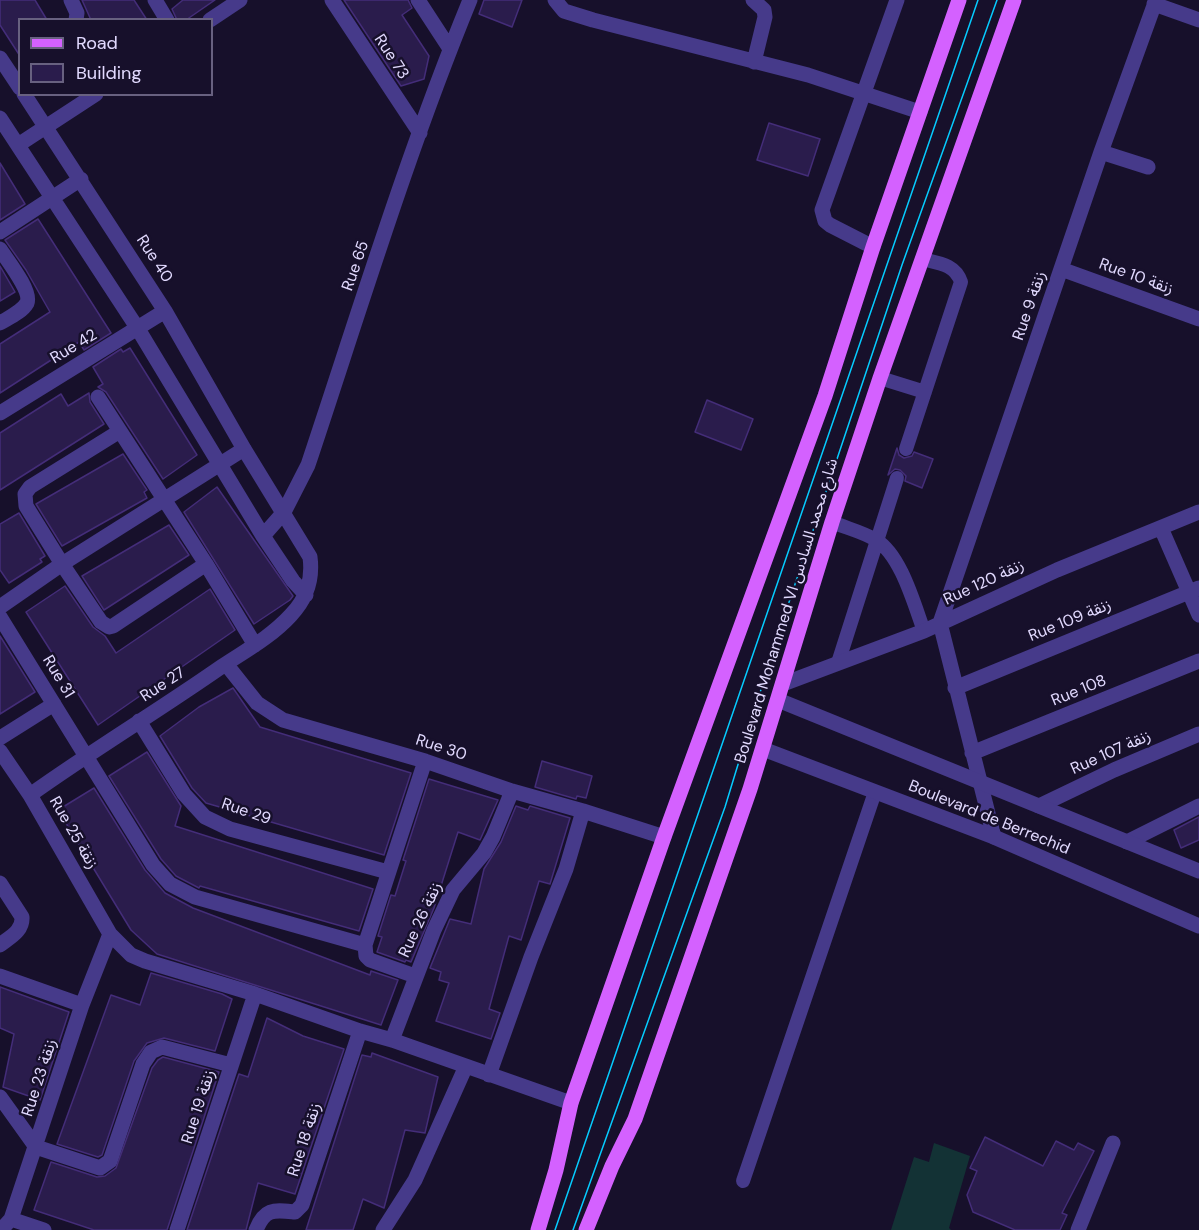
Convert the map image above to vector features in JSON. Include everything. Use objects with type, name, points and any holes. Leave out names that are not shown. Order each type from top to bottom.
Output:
[{"type":"main road","name":"Boulevard Mohammed VI شارع محمد السادس","points":[[538,1230],[556,1170],[571,1103],[664,837],[825,396],[873,247],[959,0]]},
{"type":"main road","name":"Boulevard Mohammed VI شارع محمد السادس","points":[[586,1230],[612,1166],[635,1119],[763,749],[832,522],[880,378],[1014,0]]},
{"type":"street","points":[[70,0],[77,13],[76,18]]},
{"type":"street","points":[[155,0],[167,18]]},
{"type":"street","points":[[213,18],[240,0]]},
{"type":"street","name":"Rue 73","points":[[332,0],[420,133]]},
{"type":"street","points":[[418,0],[450,49]]},
{"type":"street","name":"Rue 65","points":[[263,536],[284,512],[308,465],[420,133],[470,0]]},
{"type":"street","points":[[555,0],[564,11],[808,75],[920,112]]},
{"type":"street","points":[[753,0],[764,10],[765,18],[754,62]]},
{"type":"street","points":[[873,247],[830,225],[825,220],[822,210],[897,0]]},
{"type":"street","points":[[1155,2],[1199,20]]},
{"type":"street","name":"Rue 9 زنقة","points":[[940,624],[1101,152],[1155,2]]},
{"type":"street","points":[[9,63],[18,83]]},
{"type":"street","name":"Rue 40","points":[[25,96],[165,311],[244,449],[310,557],[312,578],[306,595]]},
{"type":"street","points":[[18,145],[93,96]]},
{"type":"street","points":[[0,118],[138,329],[263,536],[293,581],[306,595]]},
{"type":"street","points":[[1101,152],[1148,167]]},
{"type":"street","points":[[0,232],[81,179]]},
{"type":"street","points":[[0,249],[28,293],[28,301],[24,308],[0,323]]},
{"type":"street","name":"Rue 10 زنقة","points":[[1061,269],[1199,319]]},
{"type":"street","name":"Rue 42","points":[[0,413],[165,311]]},
{"type":"street","points":[[98,397],[206,564],[255,645]]},
{"type":"street","points":[[120,431],[30,487],[25,494],[26,506],[62,564],[101,622],[109,627],[206,564]]},
{"type":"street","points":[[0,607],[62,564],[244,449]]},
{"type":"street","name":"Rue 120 زنقة","points":[[783,684],[924,631],[1057,570],[1199,512]]},
{"type":"street","points":[[1161,528],[1194,590],[1199,615]]},
{"type":"street","name":"Rue 109 زنقة","points":[[955,688],[1194,590]]},
{"type":"street","name":"Rue 27","points":[[30,795],[86,755],[176,699],[255,645],[277,629],[306,595]]},
{"type":"street","name":"Rue 31","points":[[0,617],[153,865],[170,884],[195,897],[365,945]]},
{"type":"street","points":[[940,624],[994,837]]},
{"type":"street","name":"Rue 108","points":[[972,753],[1199,661]]},
{"type":"street","name":"Rue 30","points":[[226,664],[256,703],[283,720],[425,761],[512,791],[664,837]]},
{"type":"street","name":"Boulevard de Berrechid","points":[[778,700],[1199,871]]},
{"type":"street","points":[[0,738],[54,704]]},
{"type":"street","name":"Rue 29","points":[[139,721],[184,794],[205,817],[230,829],[388,872]]},
{"type":"street","name":"Rue 107 زنقة","points":[[1039,806],[1114,770],[1199,734]]},
{"type":"street","name":"Boulevard de Berrechid","points":[[763,749],[994,837],[1199,926]]},
{"type":"street","name":"Rue 25 زنقة","points":[[0,751],[30,795],[110,934],[131,954],[145,961],[255,994],[392,1040],[571,1103]]},
{"type":"street","points":[[416,976],[370,960],[366,956],[365,945],[425,761]]},
{"type":"street","name":"Rue 26 زنقة","points":[[392,1040],[416,976],[453,890],[484,852],[493,837],[512,791]]},
{"type":"street","points":[[1127,842],[1199,806]]},
{"type":"street","points":[[489,1075],[531,957],[566,869],[584,811]]},
{"type":"street","points":[[0,883],[22,917],[22,922],[21,927],[0,945]]},
{"type":"street","name":"Rue 23 زنقة","points":[[6,1224],[36,1147],[82,1005],[110,934]]},
{"type":"street","points":[[0,976],[82,1005]]},
{"type":"street","name":"Rue 19 زنقة","points":[[177,1230],[255,994]]},
{"type":"street","name":"Rue 18 زنقة","points":[[256,1230],[269,1212],[273,1210],[295,1212],[302,1205],[360,1031]]},
{"type":"street","points":[[0,1097],[36,1147],[95,1168],[110,1161],[143,1064],[147,1056],[157,1048],[162,1047],[231,1065]]},
{"type":"street","points":[[383,1230],[415,1180],[466,1066]]},
{"type":"street","points":[[1078,1230],[1113,1143]]},
{"type":"street","points":[[6,1224],[44,1230]]},
{"type":"lane","points":[[906,449],[960,282],[956,272],[950,267],[922,259]]},
{"type":"lane","points":[[880,378],[925,392]]},
{"type":"lane","points":[[838,663],[897,478]]},
{"type":"lane","points":[[832,522],[877,540],[890,553],[903,576],[924,631]]},
{"type":"lane","points":[[743,1181],[875,792]]},
{"type":"green space","points":[[934,1143],[970,1156],[949,1228],[951,1230],[891,1230],[914,1157],[929,1162]]},
{"type":"building","points":[[0,0],[35,0],[46,18],[18,18],[18,53],[0,25]]},
{"type":"building","points":[[82,0],[134,0],[146,18],[90,18]]},
{"type":"building","points":[[183,0],[215,0],[189,18],[176,18],[172,9]]},
{"type":"building","points":[[344,0],[408,0],[412,8],[402,15],[429,56],[424,79],[401,86]]},
{"type":"building","points":[[484,0],[522,0],[512,27],[479,14]]},
{"type":"building","points":[[769,123],[820,139],[808,176],[757,160]]},
{"type":"building","points":[[0,163],[25,204],[0,220]]},
{"type":"building","points":[[38,219],[111,333],[84,350],[79,342],[0,393],[0,344],[50,312],[26,270],[5,240]]},
{"type":"building","points":[[0,266],[15,292],[0,301]]},
{"type":"building","points":[[130,348],[197,455],[163,479],[106,392],[98,387],[103,384],[93,367],[121,349],[123,352]]},
{"type":"building","points":[[89,393],[90,402],[104,424],[0,490],[0,433],[61,394],[68,406]]},
{"type":"building","points":[[707,400],[753,419],[741,450],[695,432]]},
{"type":"building","points":[[897,448],[899,455],[904,458],[912,456],[914,452],[933,459],[922,488],[905,481],[906,476],[900,470],[895,469],[888,475]]},
{"type":"building","points":[[123,454],[147,490],[144,492],[147,498],[62,546],[36,504]]},
{"type":"building","points":[[217,487],[293,596],[254,624],[184,512]]},
{"type":"building","points":[[19,513],[45,556],[40,559],[42,562],[9,583],[0,570],[0,524]]},
{"type":"building","points":[[169,525],[189,555],[104,610],[82,576]]},
{"type":"building","points":[[65,586],[93,627],[105,636],[116,653],[210,589],[235,630],[98,725],[26,612]]},
{"type":"building","points":[[0,636],[35,692],[0,714]]},
{"type":"building","points":[[233,688],[260,727],[411,773],[384,855],[206,803],[192,788],[160,736],[199,707]]},
{"type":"building","points":[[147,752],[181,806],[175,826],[373,889],[359,931],[200,886],[199,888],[176,876],[161,859],[109,776]]},
{"type":"building","points":[[542,761],[592,776],[586,798],[577,796],[576,799],[535,787]]},
{"type":"building","points":[[429,779],[498,800],[480,840],[458,832],[434,908],[411,962],[406,960],[405,962],[377,952],[382,937],[378,936],[391,895],[395,896],[406,861],[403,860]]},
{"type":"building","points":[[94,788],[145,870],[165,893],[193,908],[370,975],[371,971],[398,980],[381,1025],[157,954],[131,930],[58,810]]},
{"type":"building","points":[[516,806],[528,810],[530,806],[570,818],[550,884],[539,881],[521,940],[509,936],[489,1009],[500,1013],[491,1039],[436,1021],[449,983],[439,980],[441,972],[430,968],[450,919],[471,924],[484,869],[501,842]]},
{"type":"building","points":[[1199,817],[1199,840],[1181,848],[1174,830]]},
{"type":"building","points":[[151,973],[232,999],[215,1051],[164,1038],[147,1043],[134,1061],[102,1155],[98,1157],[57,1144],[111,995],[140,1005]]},
{"type":"building","points":[[0,987],[69,1012],[40,1100],[3,1087],[14,1034],[0,1028]]},
{"type":"building","points":[[267,1018],[303,1036],[344,1049],[295,1194],[258,1183],[246,1230],[187,1230],[239,1074],[248,1077]]},
{"type":"building","points":[[372,1053],[438,1077],[425,1133],[405,1130],[384,1208],[363,1199],[353,1230],[306,1230],[362,1055],[371,1057]]},
{"type":"building","points":[[163,1057],[219,1072],[167,1230],[94,1230],[34,1210],[51,1162],[97,1177],[105,1176],[116,1168],[152,1068]]},
{"type":"building","points":[[985,1137],[1043,1166],[1056,1141],[1074,1150],[1078,1143],[1094,1151],[1062,1213],[1067,1215],[1060,1230],[1015,1230],[973,1212],[967,1195],[977,1171],[970,1168]]},
{"type":"tram line","points":[[555,1230],[978,0]]},
{"type":"tram line","points":[[573,1230],[725,807],[774,647],[902,265],[997,0]]}]
